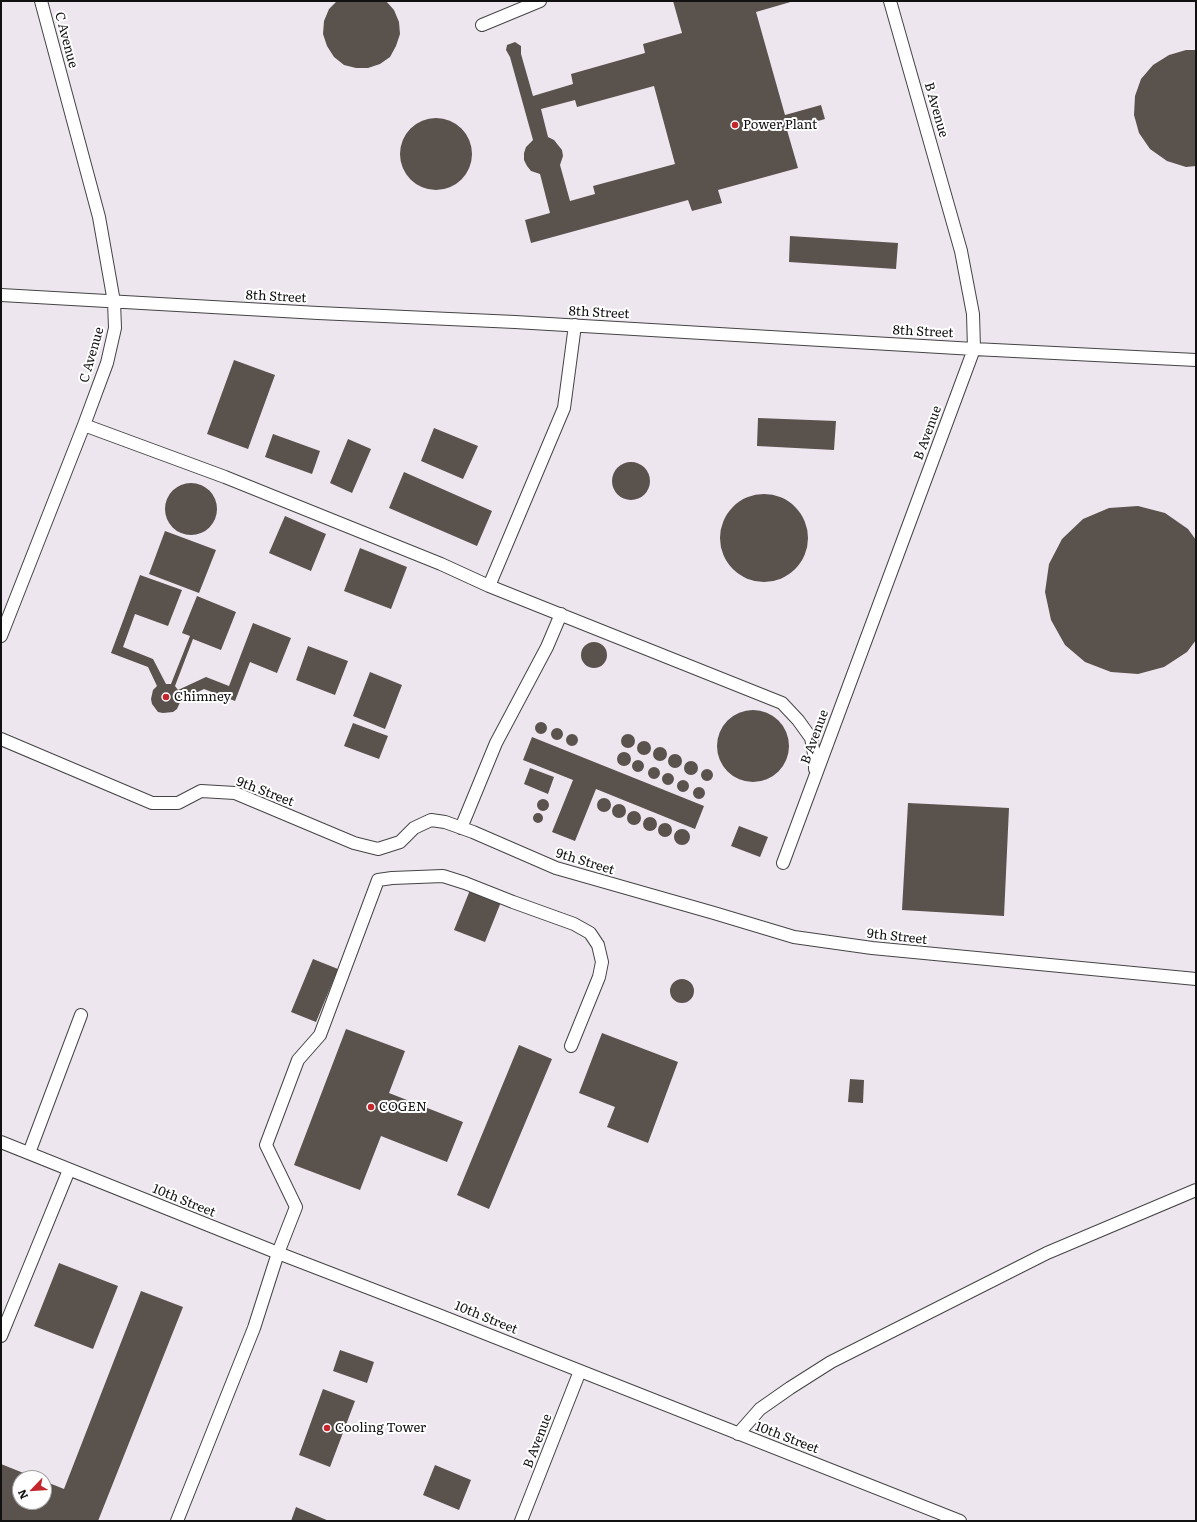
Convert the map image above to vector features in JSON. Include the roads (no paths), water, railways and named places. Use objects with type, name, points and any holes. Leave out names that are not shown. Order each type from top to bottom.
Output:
[{"type":"lane","name":"C Avenue","points":[[1,636],[107,363],[112,344],[115,314],[99,217],[41,1]]},
{"type":"lane","points":[[482,25],[540,1]]},
{"type":"lane","name":"B Avenue","points":[[783,863],[974,349],[974,314],[961,251],[890,1]]},
{"type":"lane","name":"8th Street","points":[[1,295],[575,325],[974,349],[1196,360]]},
{"type":"lane","points":[[489,586],[564,408],[575,325]]},
{"type":"lane","points":[[84,425],[225,477],[441,564],[489,586],[782,703],[798,720],[811,738],[815,759],[815,778]]},
{"type":"lane","points":[[462,828],[496,743],[548,647],[561,614]]},
{"type":"lane","name":"9th Street","points":[[1,739],[152,803],[178,803],[201,791],[235,793],[354,843],[378,848],[400,842],[414,828],[432,820],[445,822],[556,868],[714,913],[794,938],[872,948],[1196,979]]},
{"type":"lane","points":[[177,1521],[254,1328],[278,1253],[296,1207],[266,1145],[298,1060],[320,1035],[378,880],[442,876],[466,883],[574,924],[590,933],[598,945],[602,962],[599,977],[571,1046]]},
{"type":"lane","points":[[29,1153],[81,1015]]},
{"type":"lane","name":"10th Street","points":[[1,1142],[278,1253],[960,1521]]},
{"type":"lane","points":[[1,1336],[69,1170]]},
{"type":"lane","points":[[738,1434],[760,1409],[831,1362],[1047,1253],[1196,1190]]},
{"type":"lane","name":"B Avenue","points":[[521,1521],[580,1371]]},
{"type":"place","name":"Power Plant","points":[[735,125]]},
{"type":"place","name":"Chimney","points":[[166,697]]},
{"type":"place","name":"COGEN","points":[[371,1107]]},
{"type":"place","name":"Cooling Tower","points":[[327,1428]]}]
